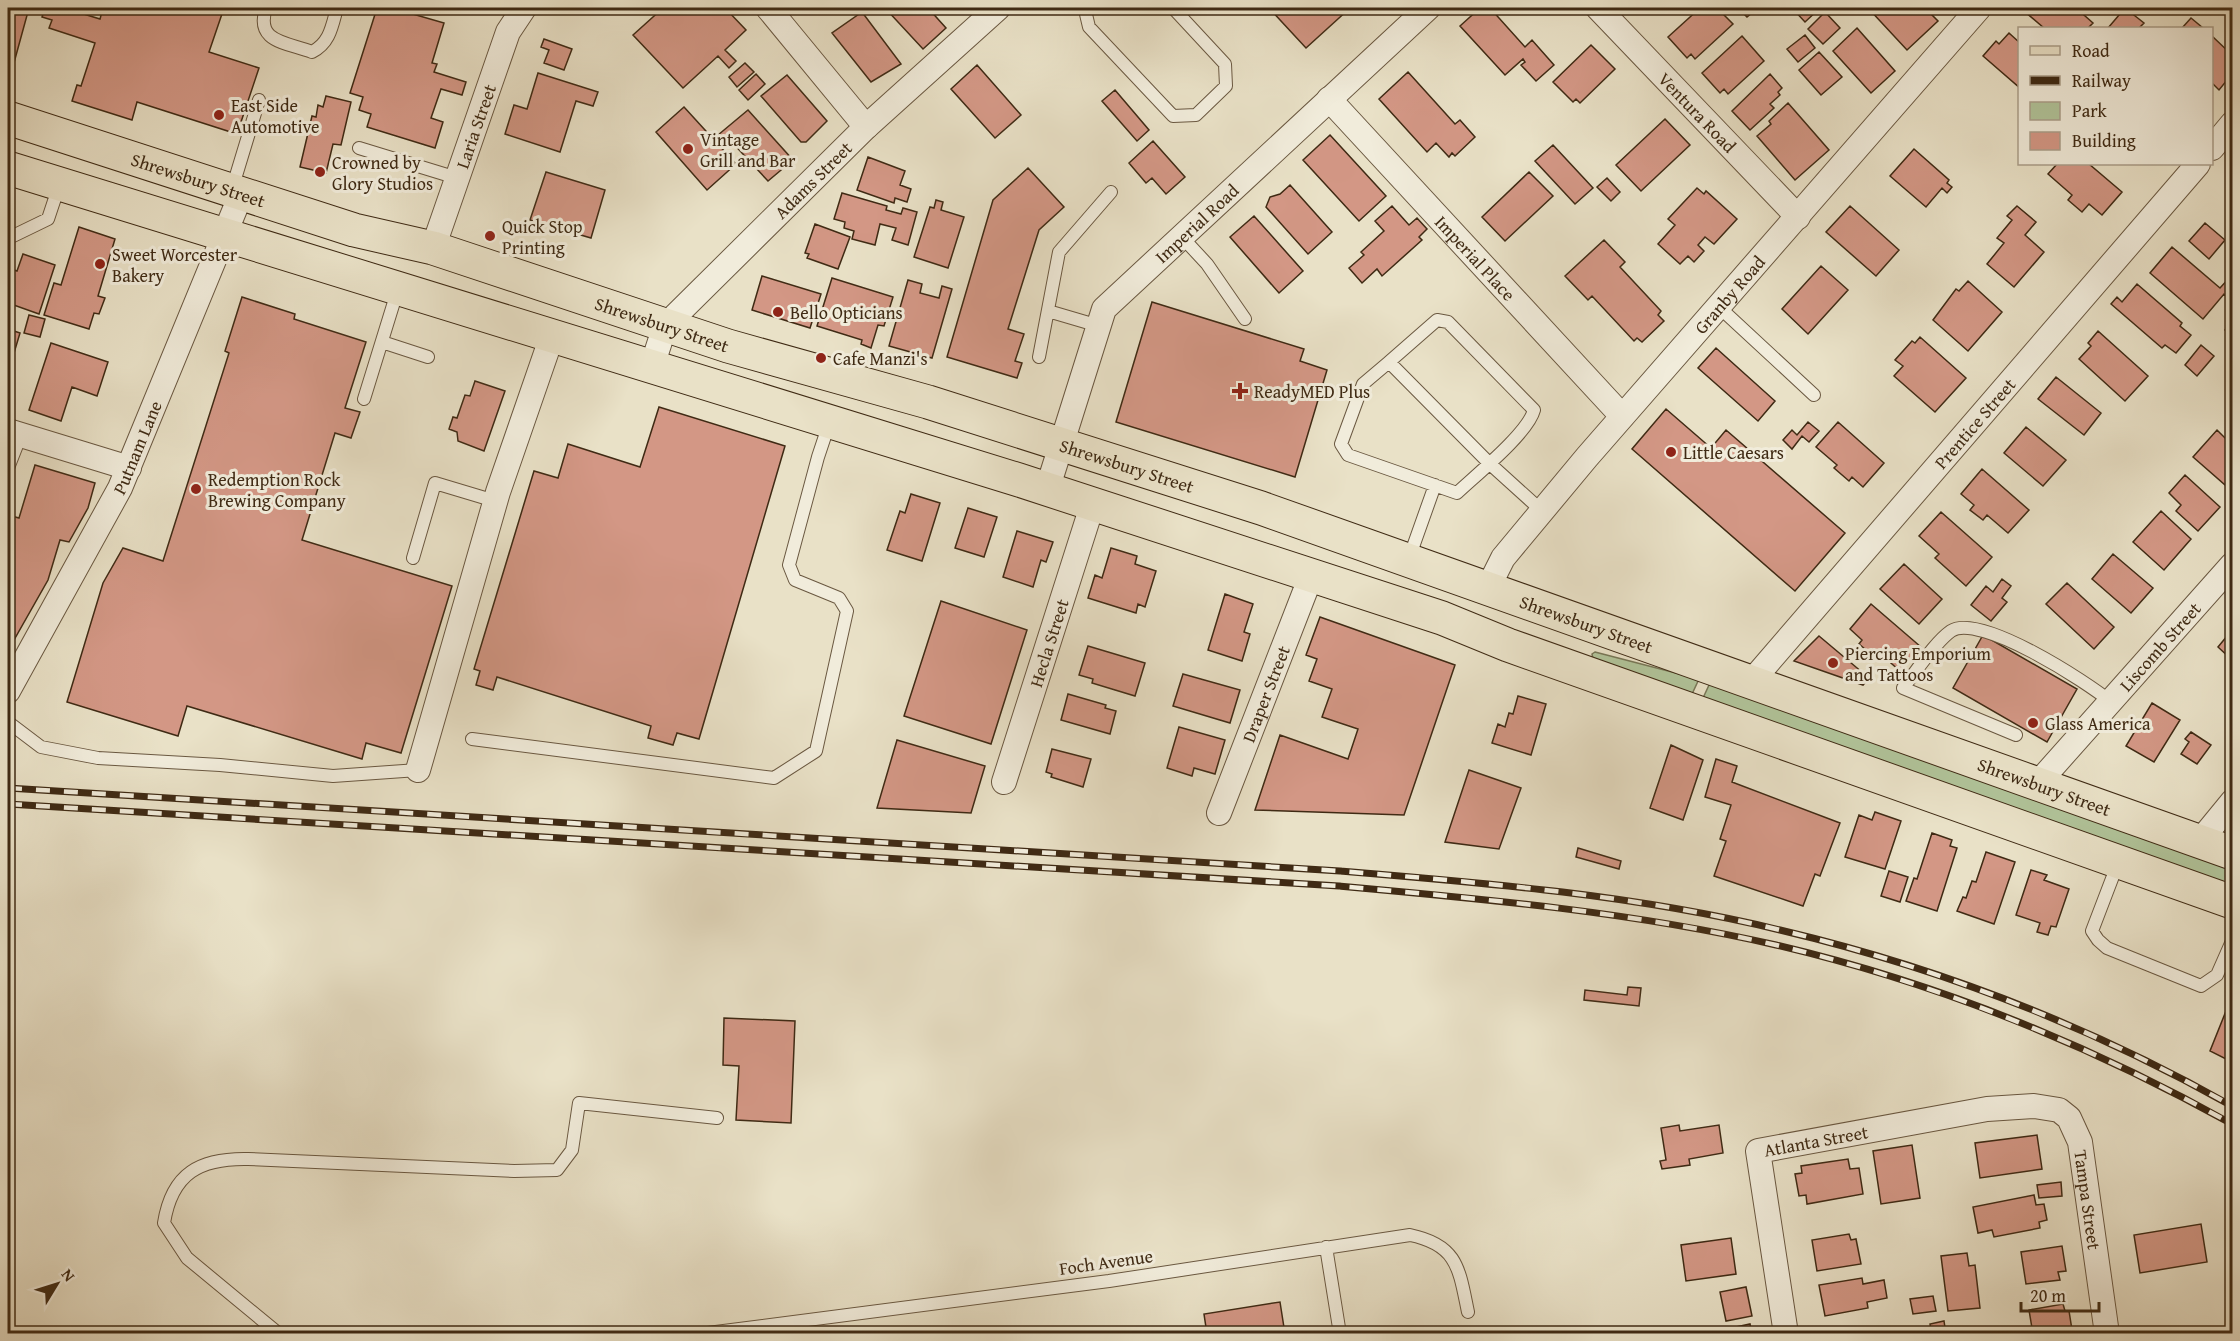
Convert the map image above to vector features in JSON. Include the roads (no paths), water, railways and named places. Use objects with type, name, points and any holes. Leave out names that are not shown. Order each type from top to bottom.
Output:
[{"type":"main road","name":"Shrewsbury Street","points":[[8,118],[354,230],[433,248],[567,291],[665,326],[928,402],[1261,508],[2232,853]]},
{"type":"main road","points":[[8,168],[1047,490],[1474,629],[1508,645],[2232,902]]},
{"type":"street","name":"Laria Street","points":[[433,248],[508,32],[524,8]]},
{"type":"street","points":[[768,8],[866,127]]},
{"type":"street","name":"Adams Street","points":[[652,366],[665,326],[866,127],[998,8]]},
{"type":"street","name":"Imperial Road","points":[[1047,490],[1104,309],[1428,8]]},
{"type":"street","name":"Ventura Road","points":[[1598,8],[1798,217]]},
{"type":"street","name":"Granby Road","points":[[1488,588],[1503,558],[1542,511],[1622,416],[1798,217],[1972,10]]},
{"type":"street","name":"Imperial Place","points":[[1329,99],[1622,416]]},
{"type":"street","points":[[2213,146],[2232,124]]},
{"type":"street","name":"Prentice Street","points":[[1751,682],[2197,165]]},
{"type":"street","name":"Putnam Lane","points":[[8,691],[120,488],[224,234],[237,191]]},
{"type":"street","points":[[418,770],[495,501],[552,336]]},
{"type":"street","points":[[14,433],[129,468]]},
{"type":"street","name":"Hecla Street","points":[[1004,782],[1092,506]]},
{"type":"street","name":"Liscomb Street","points":[[2038,783],[2232,564]]},
{"type":"street","name":"Draper Street","points":[[1220,813],[1311,576]]},
{"type":"street","points":[[2200,841],[2232,802]]},
{"type":"street","name":"Atlanta Street","points":[[1786,1334],[1758,1150],[1987,1109],[2034,1106],[2059,1110]]},
{"type":"street","name":"Tampa Street","points":[[2059,1110],[2069,1118],[2080,1142],[2107,1334]]},
{"type":"lane","points":[[266,8],[261,22],[264,31],[273,38],[312,52],[322,47],[328,38],[337,8]]},
{"type":"lane","points":[[1088,8],[1085,10],[1089,27],[1173,116],[1196,115],[1226,86],[1224,64],[1173,8]]},
{"type":"lane","points":[[237,191],[259,100]]},
{"type":"lane","points":[[360,148],[457,178]]},
{"type":"lane","points":[[8,234],[13,236],[48,219],[60,184]]},
{"type":"lane","points":[[1039,357],[1059,252],[1111,192]]},
{"type":"lane","points":[[1182,237],[1207,264],[1245,319]]},
{"type":"lane","points":[[364,399],[398,289]]},
{"type":"lane","points":[[1719,307],[1814,395]]},
{"type":"lane","points":[[1048,311],[1099,326]]},
{"type":"lane","points":[[1437,320],[1448,322],[1534,410],[1531,420],[1489,463],[1457,493],[1348,455],[1341,444],[1363,384],[1437,320]]},
{"type":"lane","points":[[382,342],[428,357]]},
{"type":"lane","points":[[1389,362],[1489,463],[1542,511]]},
{"type":"lane","points":[[472,739],[774,778],[816,752],[848,611],[839,598],[795,580],[789,565],[818,457],[830,423]]},
{"type":"lane","points":[[8,468],[14,433]]},
{"type":"lane","points":[[413,558],[435,483],[495,501]]},
{"type":"lane","points":[[1408,561],[1435,485]]},
{"type":"lane","points":[[2016,735],[1903,688],[1952,630],[1970,627],[1988,631],[2062,669],[2097,690],[2111,702]]},
{"type":"lane","points":[[8,722],[41,747],[98,758],[220,765],[333,776],[418,770]]},
{"type":"lane","points":[[2119,862],[2092,931],[2107,948],[2201,986],[2217,975],[2232,940]]},
{"type":"lane","points":[[279,1334],[187,1258],[164,1223],[168,1200],[181,1180],[204,1163],[224,1158],[514,1171],[557,1170],[572,1150],[579,1103],[717,1118]]},
{"type":"lane","name":"Foch Avenue","points":[[700,1334],[1109,1281],[1326,1246],[1410,1235],[1431,1239],[1447,1250],[1459,1267],[1468,1312]]},
{"type":"lane","points":[[1326,1246],[1340,1334]]},
{"type":"railway","points":[[8,788],[1340,871],[1506,886],[1616,899],[1780,930],[1839,945],[1955,981],[2069,1025],[2179,1077],[2232,1106]]},
{"type":"railway","points":[[8,804],[1339,886],[1613,915],[1776,945],[1894,977],[2067,1042],[2178,1095],[2232,1124]]},
{"type":"place","name":"East Side Automotive","points":[[219,115]]},
{"type":"place","name":"Vintage Grill and Bar","points":[[688,149]]},
{"type":"place","name":"Crowned by Glory Studios","points":[[320,172]]},
{"type":"place","name":"Quick Stop Printing","points":[[490,236]]},
{"type":"place","name":"Sweet Worcester Bakery","points":[[100,264]]},
{"type":"place","name":"Bello Opticians","points":[[778,312]]},
{"type":"place","name":"Cafe Manzi's","points":[[821,358]]},
{"type":"place","name":"ReadyMED Plus","points":[[1240,391]]},
{"type":"place","name":"Little Caesars","points":[[1671,452]]},
{"type":"place","name":"Redemption Rock Brewing Company","points":[[196,489]]},
{"type":"place","name":"Piercing Emporium and Tattoos","points":[[1833,663]]},
{"type":"place","name":"Glass America","points":[[2033,723]]}]
